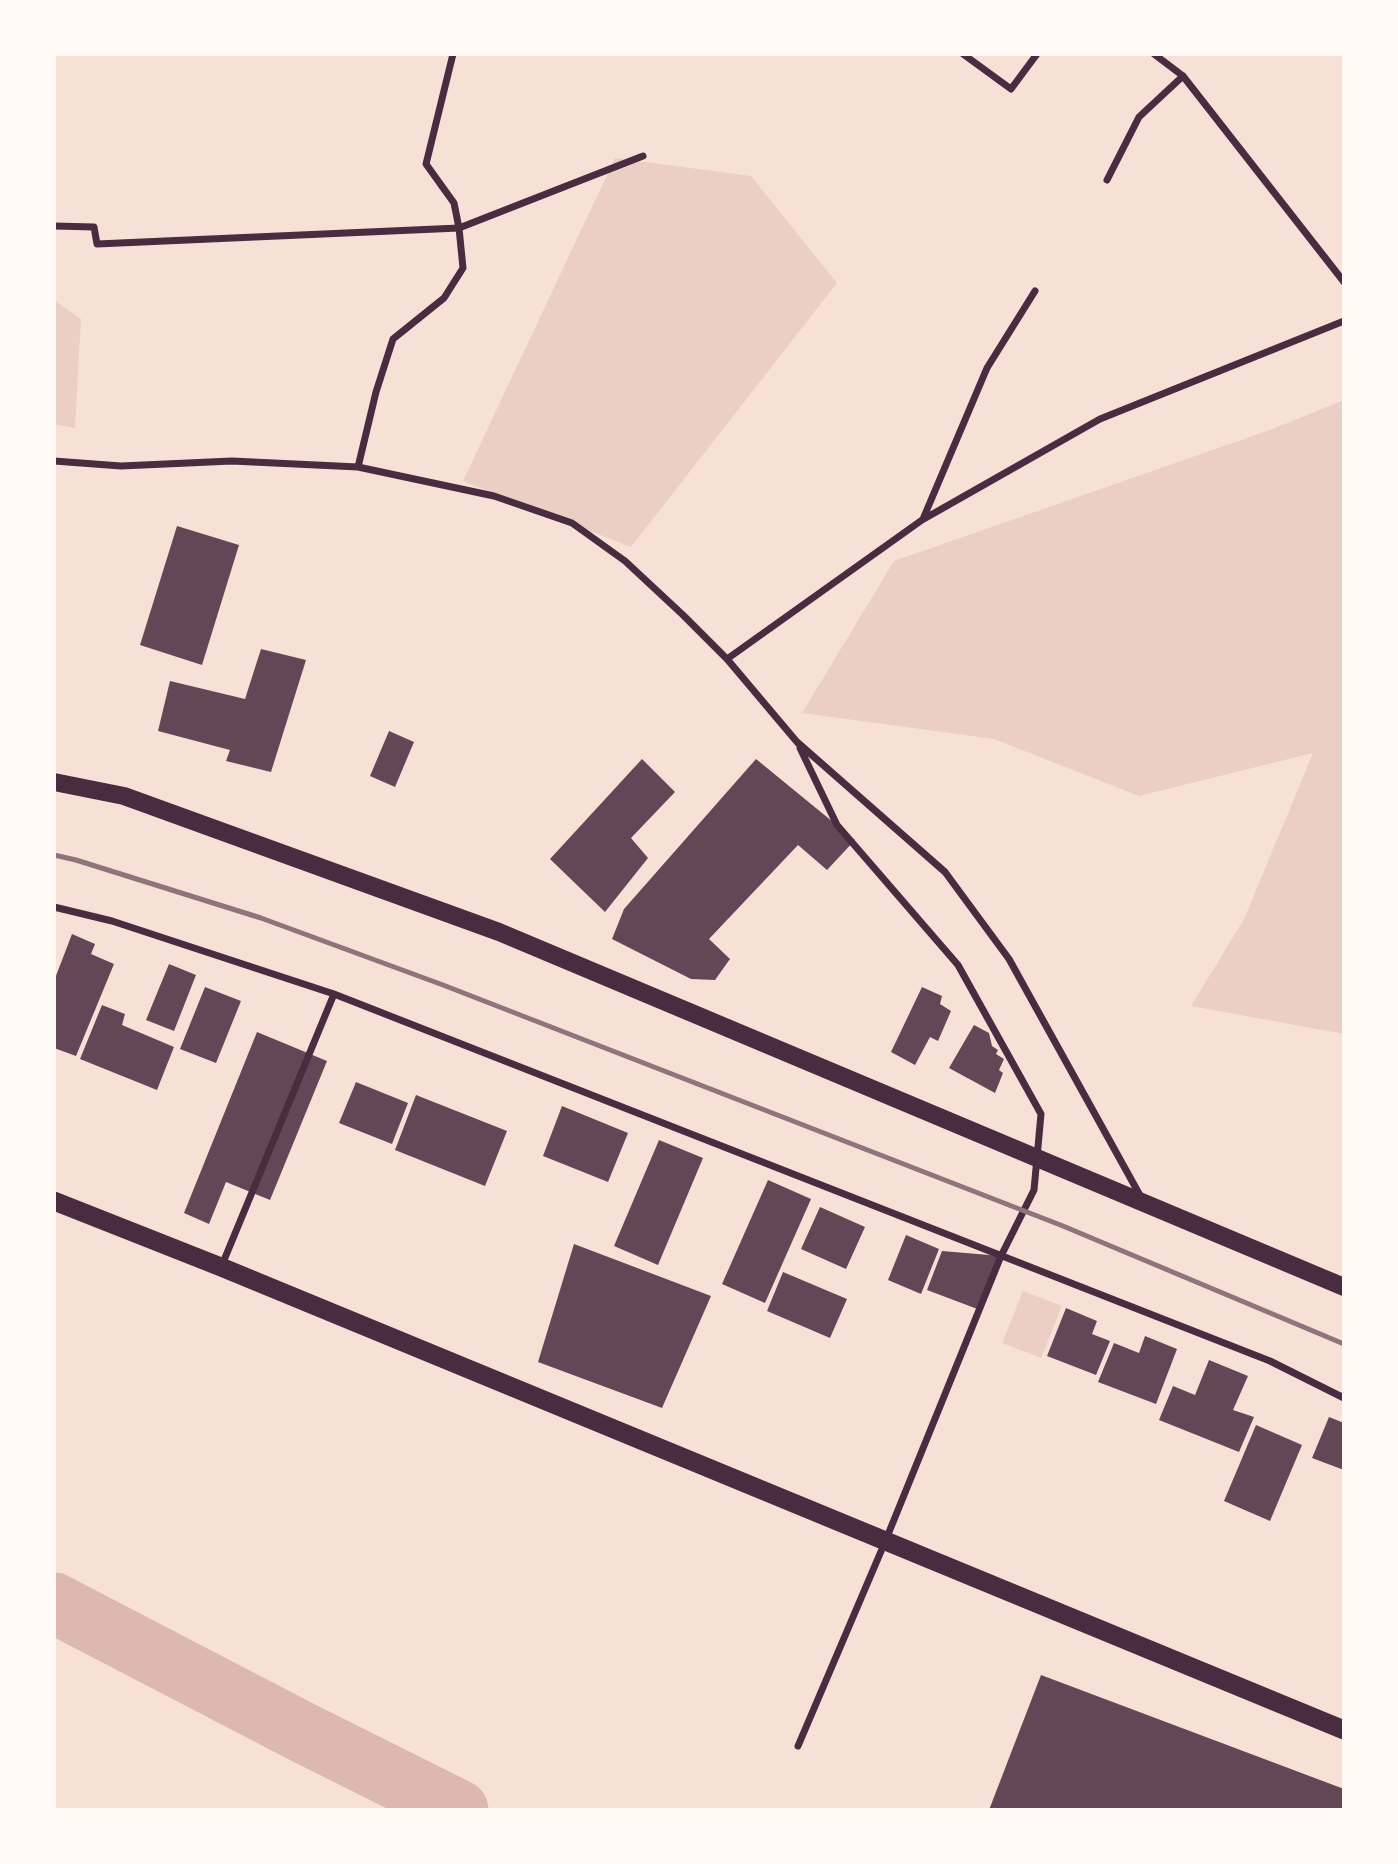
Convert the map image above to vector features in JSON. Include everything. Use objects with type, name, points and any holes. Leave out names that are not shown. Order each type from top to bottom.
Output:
[{"type":"highway","points":[[54,1201],[221,1267],[1344,1730]]},
{"type":"main road","points":[[54,782],[124,796],[499,932],[1344,1287]]},
{"type":"street","points":[[358,467],[376,392],[393,340],[444,298],[463,268],[454,202],[426,164],[453,54]]},
{"type":"street","points":[[963,54],[1011,89],[1037,54]]},
{"type":"street","points":[[1154,54],[1183,76],[1344,282]]},
{"type":"street","points":[[1107,180],[1139,117],[1183,76]]},
{"type":"street","points":[[54,226],[94,227],[97,244],[459,228],[643,156]]},
{"type":"street","points":[[922,520],[987,368],[1035,291]]},
{"type":"street","points":[[727,659],[922,520],[1100,419],[1344,321]]},
{"type":"street","points":[[54,461],[121,466],[232,461],[358,467],[494,496],[572,523],[625,561],[683,615],[727,659],[797,742],[945,872],[1009,959],[1144,1202]]},
{"type":"street","points":[[797,742],[837,825],[958,965],[1041,1114],[1034,1190],[1001,1256],[885,1542],[798,1746]]},
{"type":"street","points":[[54,907],[112,921],[334,994],[1270,1361],[1344,1398]]},
{"type":"street","points":[[221,1267],[334,994]]},
{"type":"shaded area","points":[[615,158],[751,176],[837,283],[631,547],[463,481]]},
{"type":"shaded area","points":[[54,300],[81,319],[75,428],[54,424]]},
{"type":"shaded area","points":[[1344,400],[1344,1034],[1191,1006],[1244,919],[1313,753],[1139,796],[994,739],[802,713],[894,561],[1270,430]]},
{"type":"shaded area","points":[[1023,1291],[1062,1306],[1041,1358],[1002,1343]]},
{"type":"building","points":[[177,526],[239,545],[202,665],[140,645]]},
{"type":"building","points":[[261,649],[306,660],[271,772],[226,761],[230,750],[158,731],[170,681],[245,699]]},
{"type":"building","points":[[389,731],[414,742],[395,787],[370,776]]},
{"type":"building","points":[[642,759],[675,792],[631,838],[648,858],[605,912],[550,859]]},
{"type":"building","points":[[756,759],[855,840],[827,870],[798,845],[709,939],[730,959],[715,980],[691,979],[612,939],[624,909]]},
{"type":"building","points":[[72,934],[95,944],[91,954],[114,964],[76,1056],[54,1048],[54,981]]},
{"type":"building","points":[[169,964],[196,975],[174,1031],[146,1020]]},
{"type":"building","points":[[205,987],[241,1001],[216,1063],[180,1049]]},
{"type":"building","points":[[922,987],[942,996],[940,1004],[951,1011],[938,1041],[930,1037],[915,1065],[891,1052]]},
{"type":"building","points":[[102,1005],[125,1014],[122,1025],[174,1047],[157,1090],[80,1059]]},
{"type":"building","points":[[974,1025],[989,1033],[992,1046],[998,1050],[996,1054],[1004,1059],[999,1070],[1003,1073],[995,1093],[949,1068]]},
{"type":"building","points":[[257,1032],[327,1061],[270,1200],[226,1182],[209,1224],[184,1213]]},
{"type":"building","points":[[356,1082],[408,1103],[392,1144],[339,1123]]},
{"type":"building","points":[[416,1095],[507,1131],[485,1186],[395,1150]]},
{"type":"building","points":[[562,1106],[628,1133],[608,1182],[543,1156]]},
{"type":"building","points":[[659,1140],[703,1158],[658,1265],[614,1246]]},
{"type":"building","points":[[768,1180],[811,1199],[765,1303],[722,1284]]},
{"type":"building","points":[[820,1207],[865,1227],[846,1269],[801,1249]]},
{"type":"building","points":[[906,1235],[939,1249],[921,1294],[888,1280]]},
{"type":"building","points":[[574,1244],[711,1296],[662,1408],[538,1362]]},
{"type":"building","points":[[942,1251],[1001,1256],[980,1310],[927,1290]]},
{"type":"building","points":[[783,1272],[847,1299],[830,1338],[767,1311]]},
{"type":"building","points":[[1066,1308],[1097,1321],[1092,1334],[1110,1341],[1096,1375],[1047,1356]]},
{"type":"building","points":[[1145,1336],[1177,1349],[1156,1404],[1098,1382],[1114,1343],[1139,1353]]},
{"type":"building","points":[[1209,1360],[1248,1376],[1233,1410],[1254,1417],[1239,1452],[1159,1420],[1173,1386],[1195,1395]]},
{"type":"building","points":[[1329,1417],[1344,1423],[1344,1470],[1312,1458]]},
{"type":"building","points":[[1256,1425],[1302,1445],[1270,1521],[1224,1501]]},
{"type":"building","points":[[1041,1675],[1344,1789],[1344,1810],[989,1810]]},
{"type":"waterway","points":[[54,1603],[458,1810]]},
{"type":"railway","points":[[54,855],[261,918],[443,985],[1063,1226],[1344,1344]]}]
